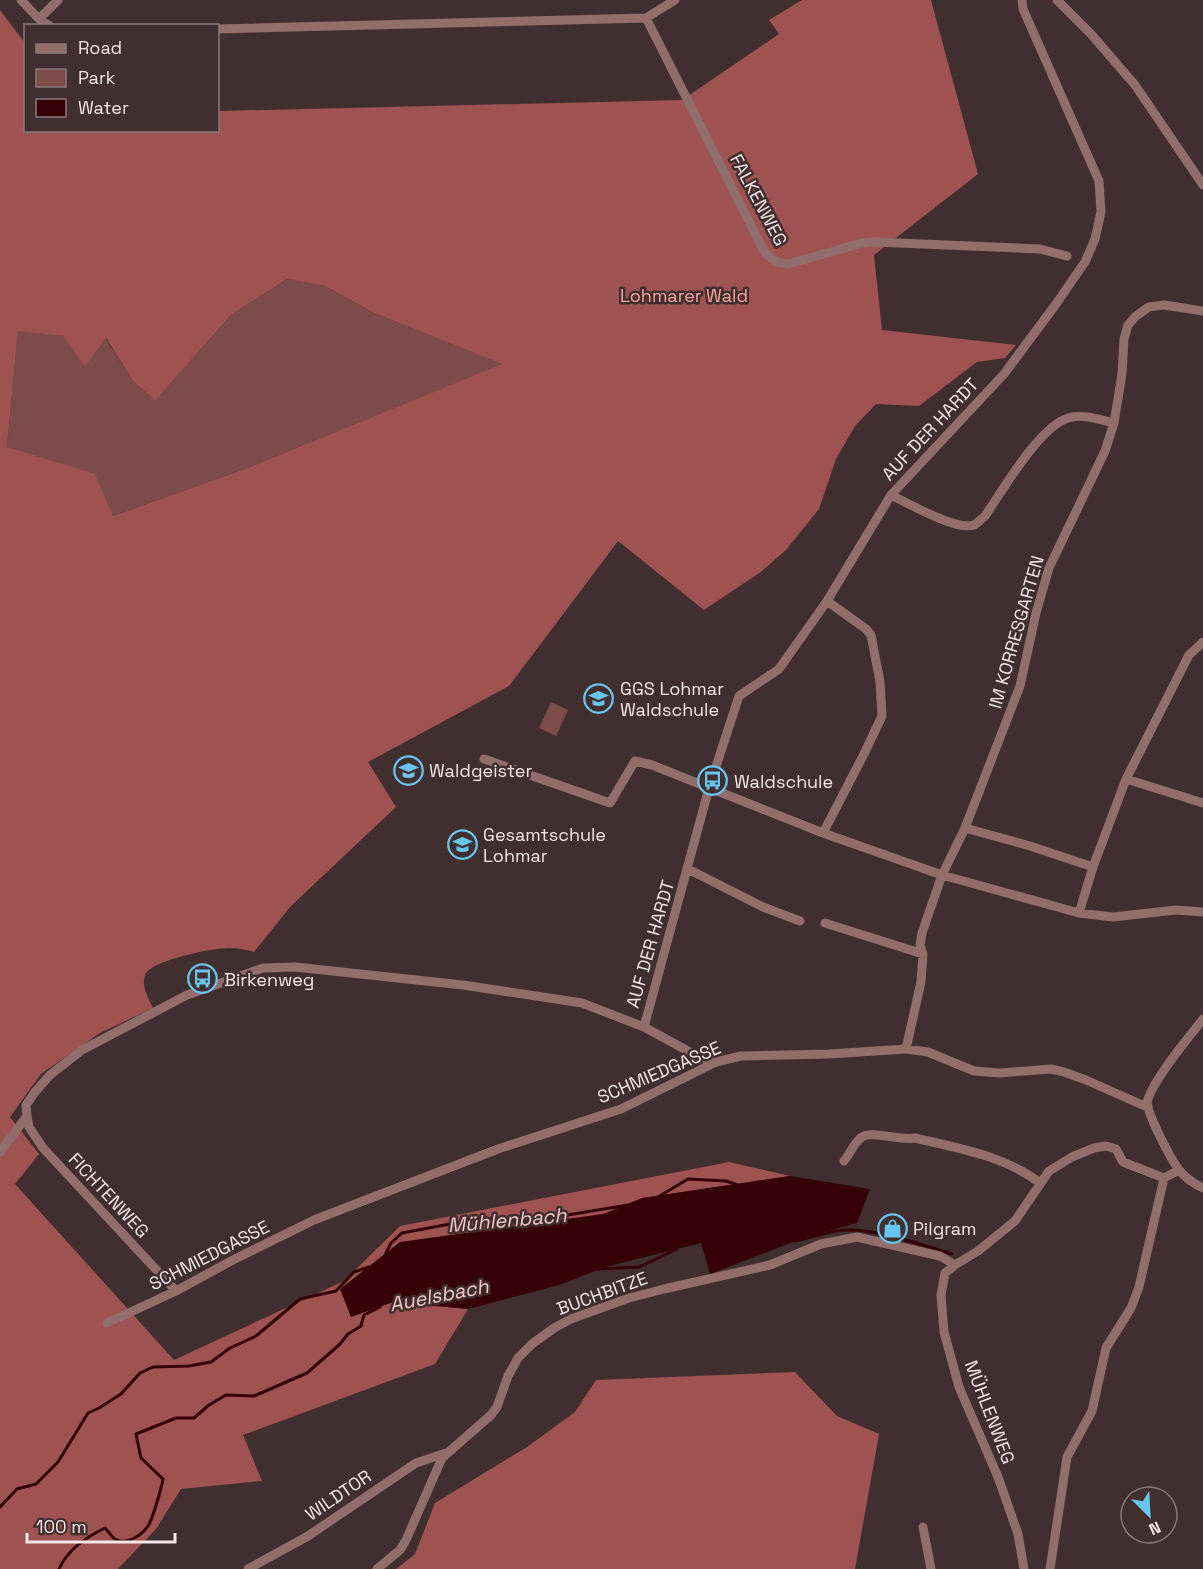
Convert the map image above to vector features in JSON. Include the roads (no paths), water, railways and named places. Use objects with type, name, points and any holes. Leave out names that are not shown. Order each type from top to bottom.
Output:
[{"type":"street","points":[[21,0],[47,24]]},
{"type":"street","points":[[39,19],[58,0]]},
{"type":"street","points":[[219,29],[646,18],[675,0]]},
{"type":"street","name":"AUF DER HARDT","points":[[644,1027],[709,788],[739,696],[779,669],[826,601],[891,495],[1005,374],[1084,262],[1095,239],[1101,212],[1099,182],[1023,9],[1022,0]]},
{"type":"street","points":[[1057,0],[1091,34],[1135,85],[1203,185]]},
{"type":"street","name":"FALKENWEG","points":[[646,18],[770,259],[788,264],[862,243],[874,242],[1040,249],[1067,256]]},
{"type":"street","name":"IM KORRESGARTEN","points":[[906,1049],[919,998],[923,954],[920,945],[921,933],[942,875],[965,828],[1020,686],[1036,613],[1049,568],[1105,451],[1114,423],[1122,374],[1124,339],[1128,325],[1149,307],[1164,304],[1203,311]]},
{"type":"street","points":[[891,495],[935,517],[964,526],[975,524],[985,516],[1050,427],[1069,418],[1080,416],[1114,423]]},
{"type":"street","points":[[823,833],[882,716],[880,682],[871,635],[826,601]]},
{"type":"street","points":[[1079,913],[1093,867],[1126,779],[1189,655],[1203,642]]},
{"type":"street","points":[[484,759],[610,803],[635,761],[652,765],[823,833],[942,875],[1079,913],[1113,917],[1176,910],[1203,912]]},
{"type":"street","points":[[1126,779],[1203,803]]},
{"type":"street","points":[[965,828],[1093,867]]},
{"type":"street","name":"AUF DER HARDT","points":[[688,869],[763,907],[800,921]]},
{"type":"street","points":[[825,923],[923,954]]},
{"type":"street","points":[[0,1152],[27,1116],[26,1105],[35,1092],[50,1075],[82,1050],[188,995],[263,968],[296,967],[506,991],[582,1003],[644,1027],[699,1057],[716,1062]]},
{"type":"street","points":[[1203,1019],[1162,1075],[1148,1099],[1148,1107],[1179,1170],[1203,1188]]},
{"type":"street","name":"SCHMIEDGASSE","points":[[107,1323],[176,1291],[314,1220],[518,1142],[621,1109],[716,1062],[741,1056],[906,1049],[928,1052],[974,1071],[1000,1073],[1051,1070],[1064,1072],[1148,1107]]},
{"type":"street","name":"FICHTENWEG","points":[[27,1116],[29,1127],[43,1148],[176,1291]]},
{"type":"street","points":[[844,1161],[860,1138],[869,1133],[904,1140],[915,1138],[993,1158],[1023,1169],[1040,1183]]},
{"type":"street","points":[[955,1265],[978,1251],[1015,1221],[1049,1171],[1094,1148],[1106,1146],[1116,1149],[1123,1162],[1164,1178]]},
{"type":"street","points":[[1050,1569],[1067,1457],[1092,1411],[1106,1348],[1131,1308],[1139,1287],[1164,1178],[1179,1170]]},
{"type":"street","name":"BUCHBITZE","points":[[377,1569],[400,1550],[406,1540],[442,1458],[497,1407],[508,1376],[518,1358],[532,1344],[571,1319],[629,1298],[770,1265],[821,1244],[857,1237],[940,1256],[955,1265]]},
{"type":"street","name":"MÜHLENWEG","points":[[955,1265],[945,1273],[941,1295],[944,1332],[959,1387],[998,1477],[1018,1534],[1024,1569]]},
{"type":"street","name":"WILDTOR","points":[[248,1569],[308,1536],[416,1463],[448,1452]]},
{"type":"street","points":[[923,1527],[931,1569]]},
{"type":"water","points":[[790,1176],[870,1189],[857,1223],[806,1237],[710,1274],[701,1243],[605,1267],[559,1285],[468,1309],[393,1302],[351,1317],[340,1289],[400,1242],[603,1214],[642,1198]]},
{"type":"waterway","name":"Mühlenbach","points":[[658,1197],[688,1179],[726,1181],[738,1185]]},
{"type":"waterway","name":"Mühlenbach","points":[[385,1255],[391,1243],[402,1233],[482,1218],[525,1222],[628,1205]]},
{"type":"waterway","name":"Auelsbach","points":[[795,1241],[836,1231],[863,1231],[879,1233],[952,1254]]},
{"type":"waterway","name":"Auelsbach","points":[[597,1269],[639,1267],[677,1249]]},
{"type":"waterway","name":"Mühlenbach","points":[[0,1507],[17,1489],[36,1484],[58,1462],[88,1413],[121,1394],[140,1373],[153,1367],[189,1366],[211,1362],[230,1348],[256,1336],[300,1299],[336,1291],[354,1272],[369,1267]]},
{"type":"waterway","name":"Auelsbach","points":[[59,1569],[67,1555],[78,1544],[105,1528],[115,1539],[124,1541],[138,1536],[148,1526],[163,1479],[141,1458],[136,1434],[176,1418],[194,1418],[209,1405],[226,1395],[254,1396],[307,1373],[348,1334],[361,1326],[364,1315],[380,1307]]},
{"type":"place","name":"GGS Lohmar Waldschule","points":[[599,698]]},
{"type":"place","name":"Waldgeister","points":[[408,770]]},
{"type":"place","name":"Waldschule","points":[[713,781]]},
{"type":"place","name":"Gesamtschule Lohmar","points":[[462,844]]},
{"type":"place","name":"Birkenweg","points":[[203,979]]},
{"type":"place","name":"Pilgram","points":[[892,1228]]},
{"type":"park label","name":"Lohmarer Wald","points":[[684,295]]}]
